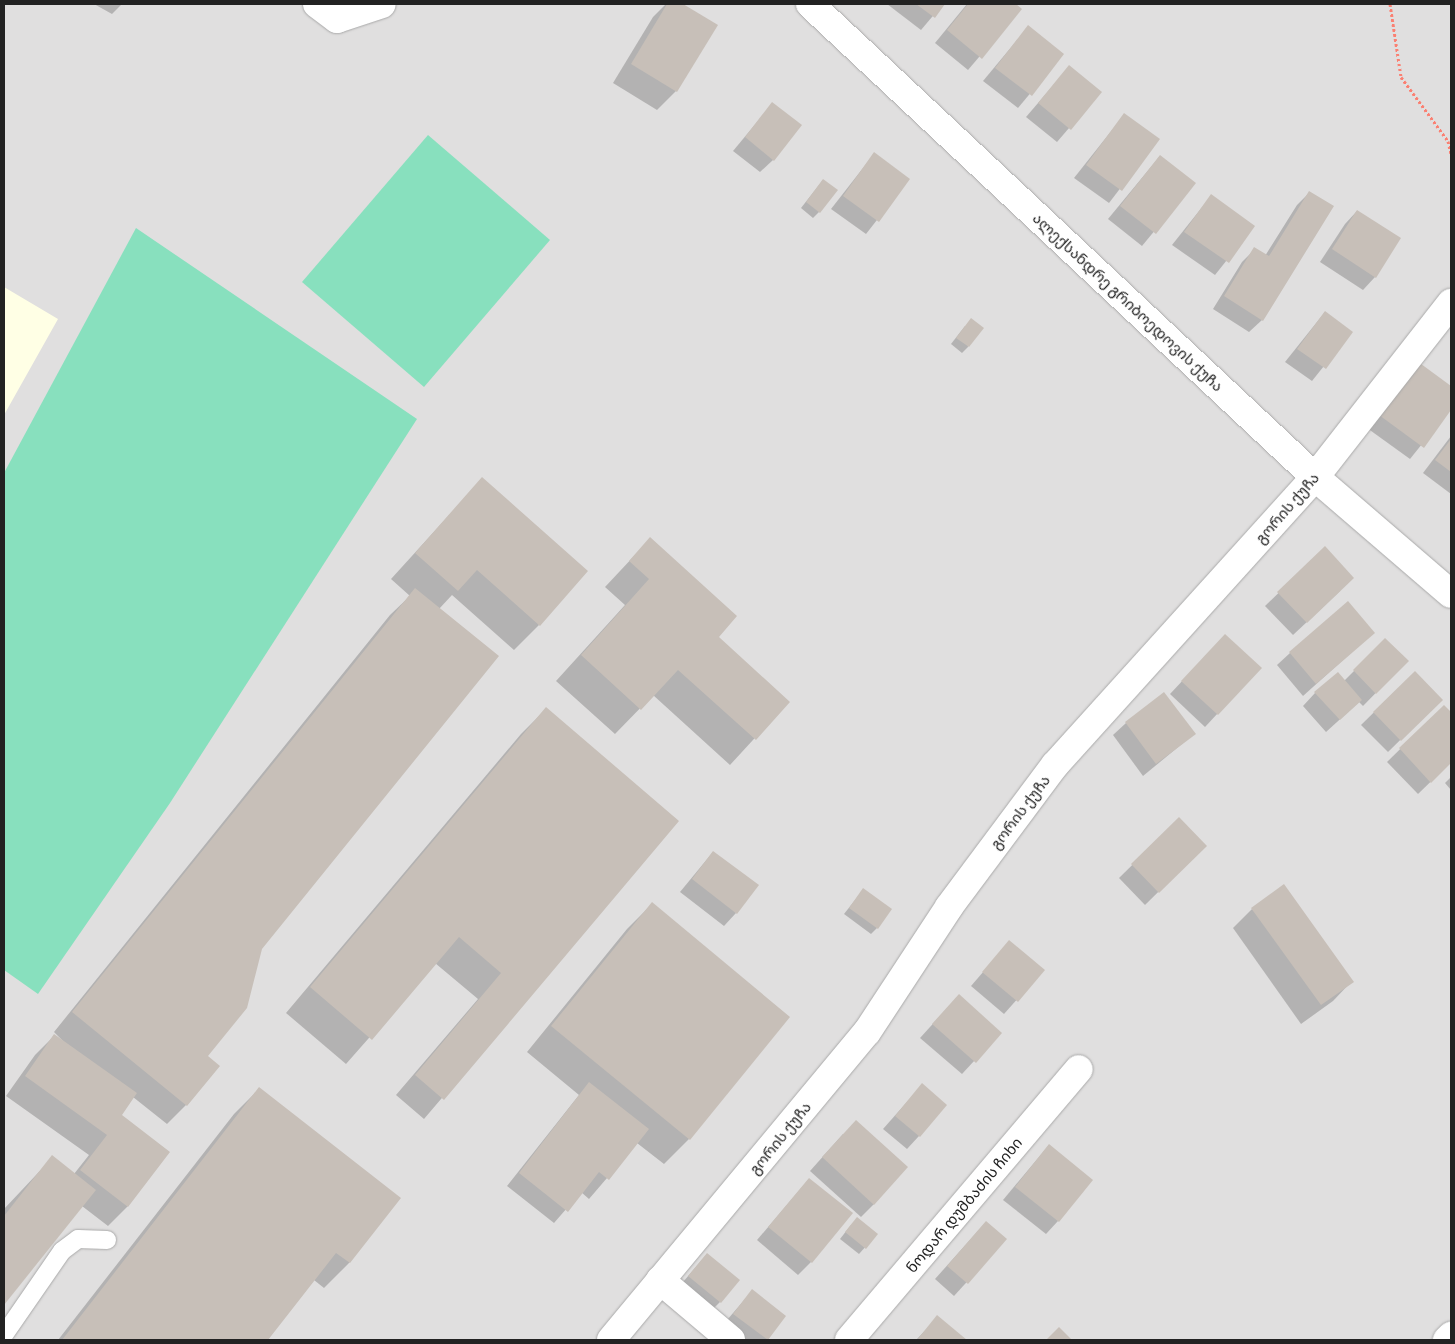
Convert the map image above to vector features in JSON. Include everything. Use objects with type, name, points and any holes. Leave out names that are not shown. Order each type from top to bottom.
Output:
[{"type":"street","points":[[317,4],[337,18],[382,4]]},
{"type":"street","name":"ალექსანდრე გრიბოედოვის ქუჩა","points":[[810,4],[1315,477],[1451,594]]},
{"type":"street","name":"გორის ქუჩა","points":[[611,1340],[867,1032],[949,907],[1055,765],[1315,477],[1451,302]]},
{"type":"street","name":"ნოდარ დუმბაძის ჩიხი","points":[[849,1340],[1079,1070]]},
{"type":"street","points":[[660,1280],[731,1340]]},
{"type":"street","points":[[1447,1340],[1451,1336]]},
{"type":"lane","points":[[4,1335],[62,1251],[78,1239],[107,1240]]},
{"type":"path","points":[[1390,4],[1402,77],[1448,141],[1451,154]]},
{"type":"shaded area","points":[[4,4],[1451,4],[1451,1340],[4,1340]]},
{"type":"shaded area","points":[[4,287],[58,319],[4,415]]},
{"type":"green space","points":[[428,135],[550,240],[424,387],[302,282]]},
{"type":"green space","points":[[136,228],[417,419],[170,803],[38,994],[4,970],[4,473]]},
{"type":"building","points":[[667,4],[683,4],[718,25],[677,92],[631,64]]},
{"type":"building","points":[[916,4],[945,4],[935,18]]},
{"type":"building","points":[[968,4],[1016,4],[1022,9],[982,59],[947,30]]},
{"type":"building","points":[[1028,25],[1064,54],[1032,96],[995,68]]},
{"type":"building","points":[[1069,65],[1102,92],[1071,130],[1038,103]]},
{"type":"building","points":[[772,102],[802,125],[774,161],[745,137]]},
{"type":"building","points":[[1124,113],[1160,139],[1122,191],[1086,165]]},
{"type":"building","points":[[874,152],[910,179],[879,222],[843,196]]},
{"type":"building","points":[[1160,155],[1196,183],[1156,234],[1120,206]]},
{"type":"building","points":[[823,179],[838,190],[820,213],[806,202]]},
{"type":"building","points":[[1309,191],[1334,206],[1263,321],[1224,296],[1254,247],[1269,256]]},
{"type":"building","points":[[1211,194],[1255,226],[1229,263],[1184,232]]},
{"type":"building","points":[[1357,210],[1401,238],[1376,278],[1332,249]]},
{"type":"building","points":[[1325,311],[1353,332],[1326,369],[1297,349]]},
{"type":"building","points":[[971,318],[984,328],[969,347],[956,338]]},
{"type":"building","points":[[1417,361],[1451,386],[1451,410],[1424,448],[1379,415]]},
{"type":"building","points":[[1451,439],[1451,472],[1435,460]]},
{"type":"building","points":[[482,477],[588,571],[540,626],[477,570],[458,591],[415,553]]},
{"type":"building","points":[[650,537],[737,616],[719,637],[790,702],[756,740],[678,670],[641,710],[581,655],[649,579],[629,561]]},
{"type":"building","points":[[1325,546],[1354,578],[1307,623],[1277,592]]},
{"type":"building","points":[[415,588],[499,656],[262,949],[247,1008],[208,1056],[220,1066],[187,1106],[72,1012]]},
{"type":"building","points":[[1348,601],[1375,633],[1316,684],[1289,652]]},
{"type":"building","points":[[1225,634],[1262,668],[1218,715],[1181,681]]},
{"type":"building","points":[[1385,638],[1409,661],[1376,694],[1353,670]]},
{"type":"building","points":[[1415,671],[1443,700],[1401,741],[1373,712]]},
{"type":"building","points":[[1338,672],[1362,700],[1340,720],[1314,692]]},
{"type":"building","points":[[1164,692],[1196,734],[1156,764],[1125,722]]},
{"type":"building","points":[[1444,705],[1451,712],[1451,763],[1431,783],[1399,748]]},
{"type":"building","points":[[546,707],[679,821],[444,1100],[415,1075],[501,973],[459,937],[372,1040],[310,987]]},
{"type":"building","points":[[1179,817],[1207,846],[1159,893],[1131,864]]},
{"type":"building","points":[[713,851],[759,885],[737,914],[692,879]]},
{"type":"building","points":[[1284,884],[1354,982],[1321,1005],[1251,908]]},
{"type":"building","points":[[863,888],[892,909],[878,929],[849,908]]},
{"type":"building","points":[[652,902],[790,1017],[690,1140],[551,1026]]},
{"type":"building","points":[[1009,940],[1045,970],[1018,1002],[982,972]]},
{"type":"building","points":[[959,994],[1002,1033],[976,1063],[932,1024]]},
{"type":"building","points":[[54,1034],[137,1093],[122,1115],[170,1152],[128,1207],[80,1170],[107,1135],[25,1076]]},
{"type":"building","points":[[589,1082],[649,1129],[609,1180],[599,1172],[568,1212],[519,1173]]},
{"type":"building","points":[[922,1083],[947,1105],[920,1137],[895,1116]]},
{"type":"building","points":[[259,1087],[401,1198],[350,1263],[336,1253],[268,1340],[62,1340]]},
{"type":"building","points":[[856,1120],[908,1167],[874,1205],[822,1157]]},
{"type":"building","points":[[1049,1144],[1093,1180],[1059,1222],[1015,1187]]},
{"type":"building","points":[[52,1155],[96,1190],[4,1305],[4,1216]]},
{"type":"building","points":[[809,1178],[853,1213],[812,1263],[768,1227]]},
{"type":"building","points":[[857,1217],[878,1234],[866,1249],[845,1232]]},
{"type":"building","points":[[986,1221],[1007,1239],[968,1284],[947,1266]]},
{"type":"building","points":[[707,1253],[740,1280],[721,1303],[688,1276]]},
{"type":"building","points":[[752,1289],[786,1316],[768,1340],[733,1314]]},
{"type":"building","points":[[937,1315],[967,1340],[917,1340]]},
{"type":"building","points":[[1059,1327],[1072,1340],[1046,1340]]}]
